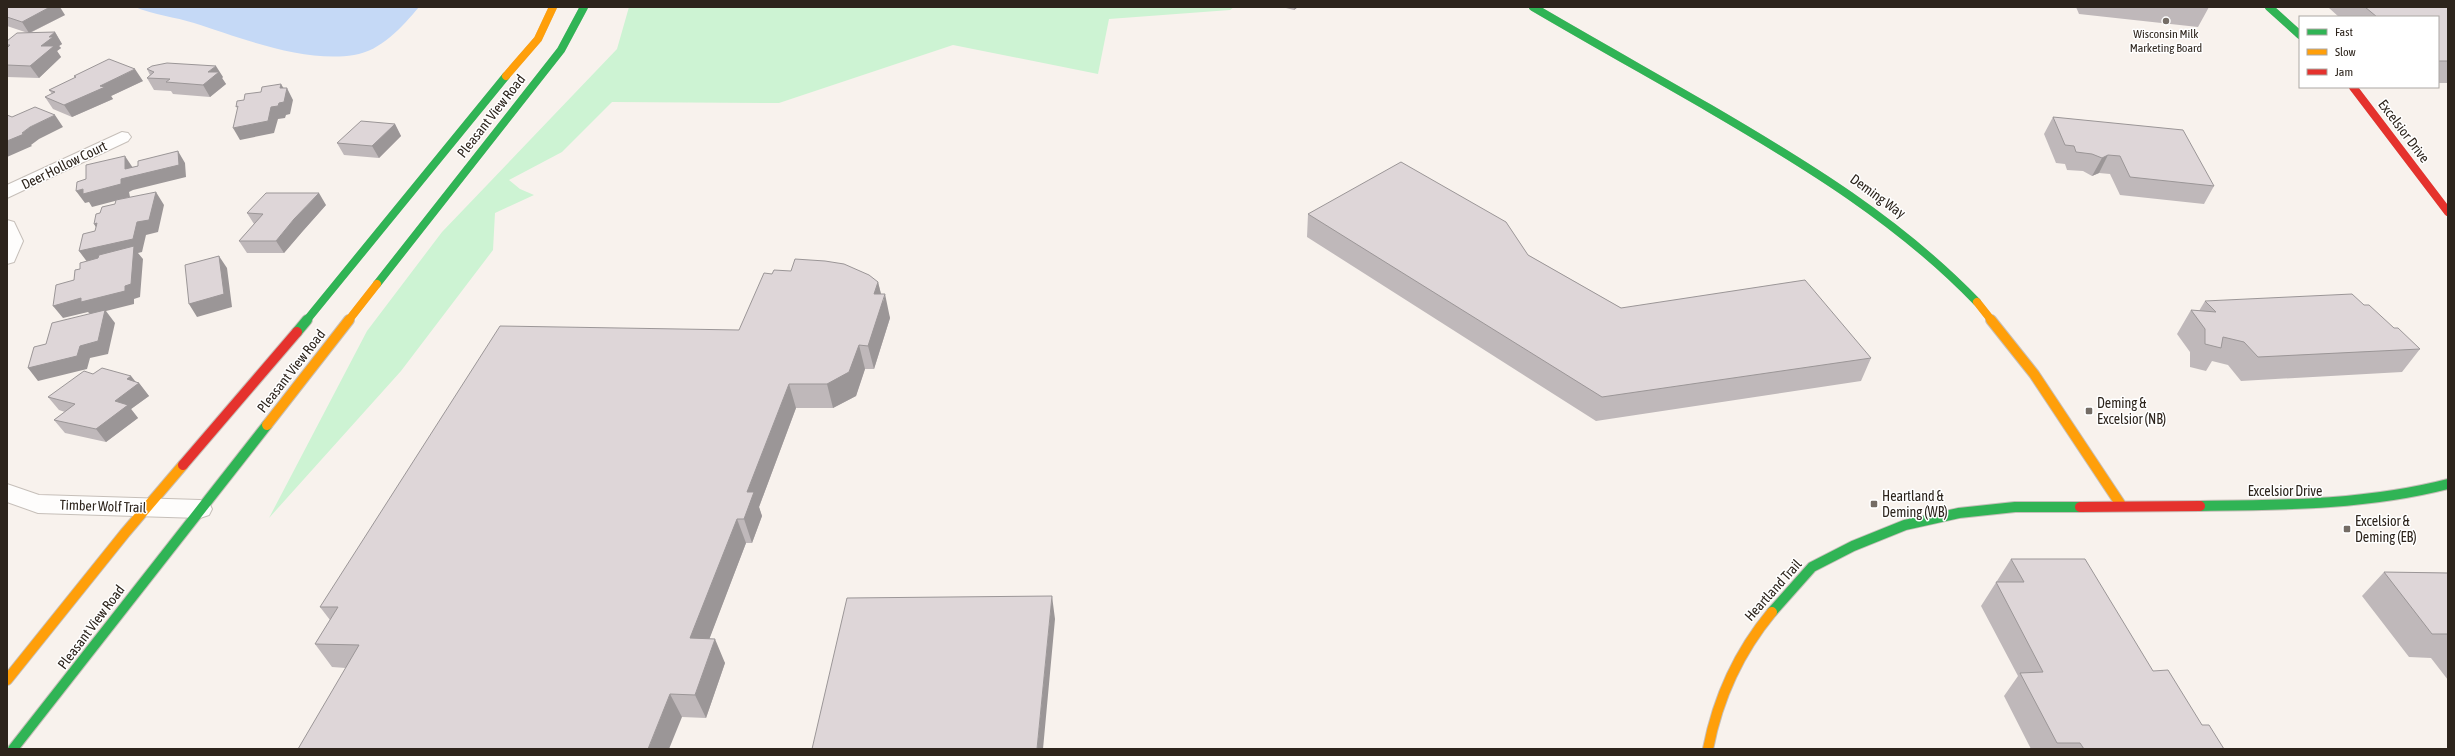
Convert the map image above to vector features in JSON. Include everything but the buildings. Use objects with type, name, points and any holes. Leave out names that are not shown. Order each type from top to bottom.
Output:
[{"type":"main road","name":"Pleasant View Road","points":[[7,680],[146,508],[293,336],[459,131],[538,39],[553,7]]},
{"type":"main road","name":"Pleasant View Road","points":[[13,749],[200,508],[560,50],[584,7]]},
{"type":"main road","name":"Deming Way","points":[[1532,7],[1828,177],[1906,234],[1945,269],[2002,330],[2030,368],[2121,505]]},
{"type":"main road","points":[[2269,7],[2299,34]]},
{"type":"main road","name":"Excelsior Drive","points":[[2353,88],[2448,212]]},
{"type":"main road","name":"Excelsior Drive","points":[[2121,505],[2334,505],[2378,501],[2418,494],[2448,484]]},
{"type":"main road","name":"Heartland Trail","points":[[1708,749],[1711,729],[1732,668],[1754,632],[1812,567],[1853,546],[1905,525],[1959,513],[2015,507],[2121,505]]},
{"type":"street","name":"Deer Hollow Court","points":[[7,192],[122,137]]},
{"type":"street","points":[[7,226],[13,241],[7,258]]},
{"type":"street","name":"Timber Wolf Trail","points":[[7,493],[38,504],[146,508],[200,508]]},
{"type":"green space","points":[[629,7],[1234,7],[1230,10],[1109,19],[1098,74],[953,45],[779,103],[612,102],[562,152],[509,180],[520,189],[534,195],[495,213],[493,250],[401,371],[269,518],[367,331],[442,232],[617,49]]},
{"type":"water","points":[[135,7],[419,7],[398,30],[373,49],[364,53],[335,57],[273,48],[194,23]]},
{"type":"traffic: fast","points":[[377,284],[561,50],[584,7]]},
{"type":"traffic: fast","points":[[1533,7],[1740,126],[1835,184],[1866,205],[1924,250],[1977,302]]},
{"type":"traffic: fast","points":[[2269,7],[2299,34]]},
{"type":"traffic: fast","points":[[297,332],[506,76]]},
{"type":"traffic: fast","points":[[13,749],[267,425]]},
{"type":"traffic: fast","points":[[2200,506],[2294,505],[2355,502],[2386,498],[2448,484]]},
{"type":"traffic: fast","points":[[1772,612],[1812,567],[1853,546],[1905,525],[1959,513],[2015,507],[2080,507]]},
{"type":"traffic: slow","points":[[506,76],[538,39],[553,7]]},
{"type":"traffic: slow","points":[[267,425],[377,284]]},
{"type":"traffic: slow","points":[[1977,302],[2034,374],[2121,505]]},
{"type":"traffic: slow","points":[[7,680],[125,533],[183,465]]},
{"type":"traffic: slow","points":[[1708,749],[1716,712],[1730,676],[1748,643],[1772,612]]},
{"type":"traffic: jam","points":[[2354,88],[2448,212]]},
{"type":"traffic: jam","points":[[183,465],[297,332]]},
{"type":"traffic: jam","points":[[2080,507],[2200,506]]},
{"type":"place","name":"Wisconsin Milk Marketing Board","points":[[2166,21]]},
{"type":"place","name":"Deming & Excelsior (NB)","points":[[2089,411]]},
{"type":"place","name":"Heartland & Deming (WB)","points":[[1874,504]]},
{"type":"place","name":"Excelsior & Deming (EB)","points":[[2347,529]]}]
